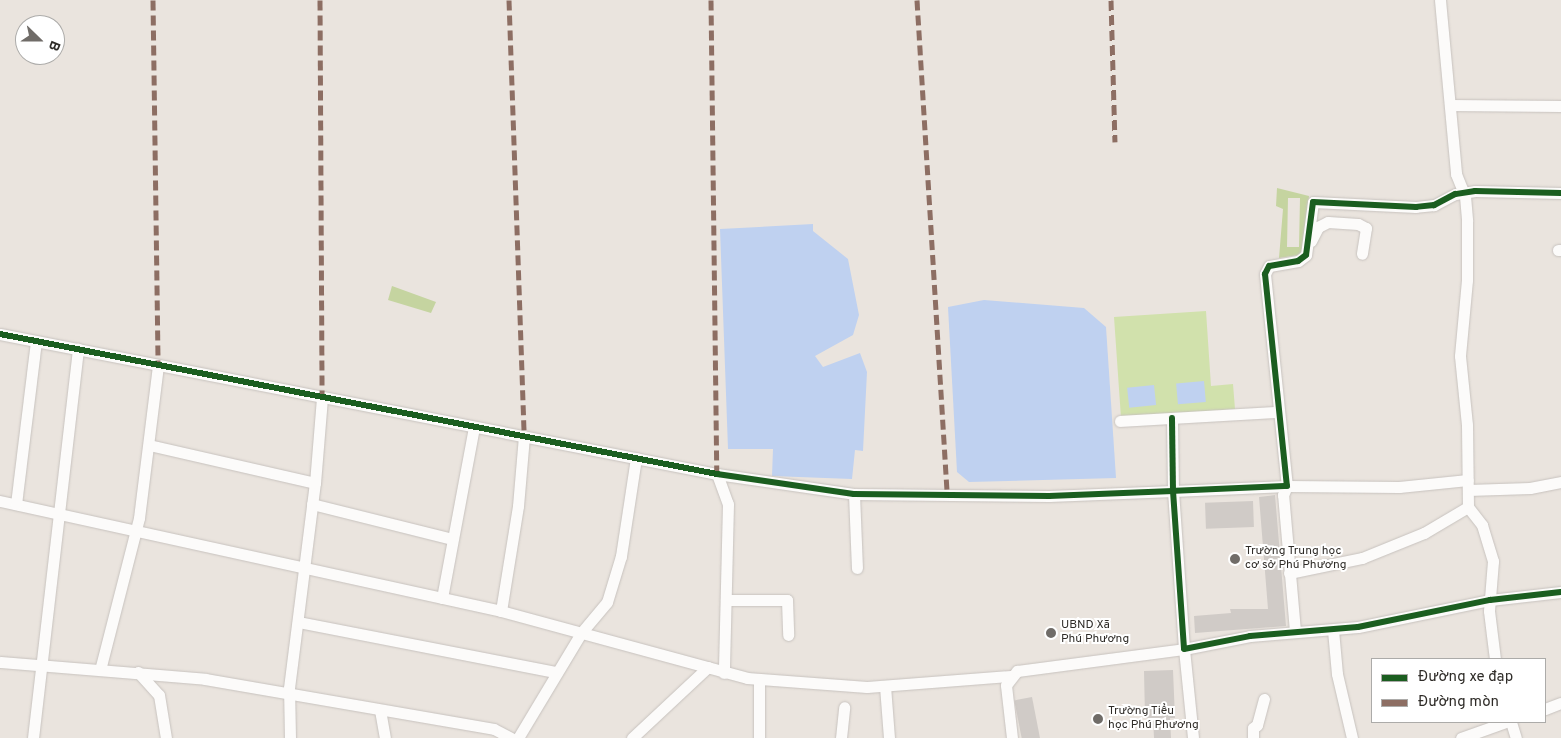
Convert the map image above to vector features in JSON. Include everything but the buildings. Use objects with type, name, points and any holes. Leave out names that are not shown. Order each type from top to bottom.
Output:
[{"type":"street","points":[[1440,0],[1456,174],[1463,193],[1467,221],[1467,280],[1460,356],[1467,425],[1468,507],[1482,526],[1493,561],[1490,600],[1495,658]]},
{"type":"street","points":[[1450,105],[1561,106]]},
{"type":"street","points":[[1309,247],[1310,208],[1313,202],[1416,207],[1434,205],[1463,193],[1561,193]]},
{"type":"street","points":[[1296,631],[1289,574],[1283,495],[1287,486],[1278,412],[1266,270],[1273,264],[1303,259],[1318,227],[1328,222],[1352,222],[1366,228],[1362,254]]},
{"type":"street","points":[[0,334],[717,474],[854,494],[1049,496],[1287,486],[1399,487],[1468,485],[1530,488],[1561,482]]},
{"type":"street","points":[[16,504],[36,341]]},
{"type":"street","points":[[33,738],[61,514],[78,349]]},
{"type":"street","points":[[100,670],[135,530],[149,444],[158,365]]},
{"type":"street","points":[[290,738],[290,695],[304,567],[316,483],[322,397]]},
{"type":"street","points":[[1120,421],[1278,412]]},
{"type":"street","points":[[1172,418],[1173,492],[1184,649],[1193,738]]},
{"type":"street","points":[[442,598],[474,427]]},
{"type":"street","points":[[501,611],[518,506],[524,436]]},
{"type":"street","points":[[149,444],[316,483]]},
{"type":"street","points":[[518,738],[581,633],[607,602],[612,590],[630,510],[636,458]]},
{"type":"street","points":[[717,474],[728,504],[724,673]]},
{"type":"street","points":[[854,494],[857,568]]},
{"type":"street","points":[[0,501],[501,611],[724,673],[759,680],[885,686],[1011,676]]},
{"type":"street","points":[[312,504],[452,538]]},
{"type":"street","points":[[1289,574],[1362,558],[1424,533],[1468,507]]},
{"type":"street","points":[[1012,738],[1006,685],[1016,671],[1184,649],[1296,631],[1333,630],[1490,600],[1561,592]]},
{"type":"street","points":[[726,600],[787,600],[788,634]]},
{"type":"street","points":[[298,622],[556,672]]},
{"type":"street","points":[[1333,630],[1337,674],[1352,738]]},
{"type":"street","points":[[0,662],[42,667],[138,672],[205,679],[494,730],[511,738]]},
{"type":"street","points":[[632,738],[708,667]]},
{"type":"street","points":[[138,672],[159,695],[166,738]]},
{"type":"street","points":[[759,680],[759,738]]},
{"type":"street","points":[[885,686],[889,738]]},
{"type":"street","points":[[1253,738],[1252,728],[1257,725],[1264,699]]},
{"type":"street","points":[[1546,709],[1561,703]]},
{"type":"street","points":[[841,738],[844,707]]},
{"type":"street","points":[[380,710],[385,738]]},
{"type":"street","points":[[1460,738],[1503,723]]},
{"type":"street","points":[[1511,723],[1516,738]]},
{"type":"green space","points":[[1277,188],[1309,196],[1304,246],[1299,255],[1279,258],[1283,209],[1276,206]],"holes":[[[1288,198],[1300,198],[1299,247],[1287,247]]]},
{"type":"green space","points":[[392,286],[436,302],[431,313],[388,300]]},
{"type":"green space","points":[[1206,311],[1211,386],[1233,384],[1235,409],[1121,418],[1114,317]]},
{"type":"water","points":[[813,224],[813,231],[848,259],[859,315],[853,335],[815,356],[823,367],[860,353],[867,372],[863,451],[855,450],[852,479],[772,476],[773,449],[728,449],[720,229]]},
{"type":"water","points":[[984,300],[1084,308],[1106,327],[1116,478],[969,482],[957,472],[948,307]]},
{"type":"water","points":[[1204,381],[1206,402],[1178,404],[1176,383]]},
{"type":"water","points":[[1154,385],[1156,405],[1129,408],[1127,388]]},
{"type":"marked path","points":[[153,0],[158,365]]},
{"type":"marked path","points":[[320,0],[322,397]]},
{"type":"marked path","points":[[509,0],[524,436]]},
{"type":"marked path","points":[[711,0],[717,474]]},
{"type":"marked path","points":[[917,0],[947,495]]},
{"type":"marked path","points":[[1111,0],[1115,142]]},
{"type":"cycle path","points":[[1561,193],[1475,191],[1455,194],[1434,205],[1416,207],[1313,202],[1306,255],[1298,261],[1269,266],[1265,274],[1287,486],[1173,491],[1184,649],[1250,636],[1358,627],[1490,600],[1561,592]]},
{"type":"cycle path","points":[[0,334],[717,474],[854,494],[1049,496],[1173,491],[1172,418]]},
{"type":"place","name":"Trường Trung học cơ sở Phú Phương","points":[[1235,559]]},
{"type":"place","name":"UBND Xã Phú Phương","points":[[1051,633]]},
{"type":"place","name":"Trường Tiểu học Phú Phương","points":[[1098,719]]}]
